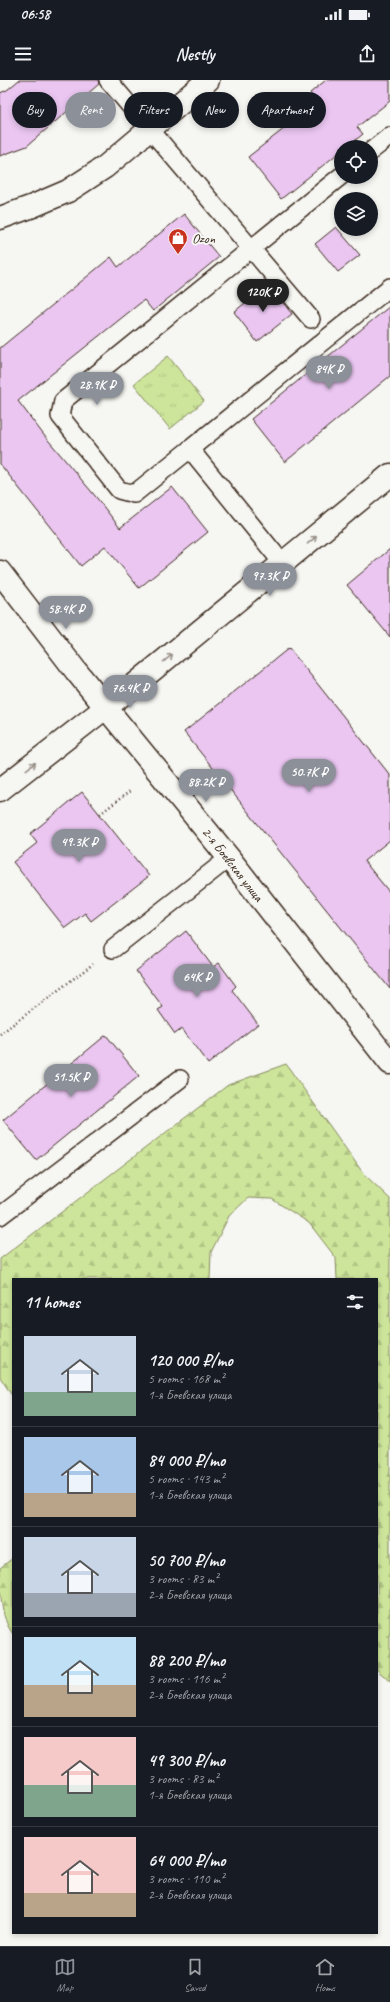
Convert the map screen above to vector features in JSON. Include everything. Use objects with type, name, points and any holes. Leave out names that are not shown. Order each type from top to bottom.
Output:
[{"type":"street","points":[[0,218],[68,191],[105,167],[208,80]]},
{"type":"street","points":[[0,790],[107,707],[390,475]]},
{"type":"street","name":"2-я Боевская улица","points":[[0,572],[76,671],[229,858],[390,1063]]},
{"type":"lane","points":[[108,80],[311,319]]},
{"type":"lane","points":[[378,145],[390,136]]},
{"type":"lane","points":[[334,182],[63,401],[60,416],[119,490],[134,494],[390,286]]},
{"type":"lane","points":[[190,449],[283,564]]},
{"type":"lane","points":[[113,949],[229,858]]},
{"type":"lane","points":[[0,1216],[180,1079]]},
{"type":"path","points":[[100,814],[130,791]]},
{"type":"path","points":[[0,1034],[113,949]]},
{"type":"green space","points":[[168,356],[204,401],[170,429],[134,384]]},
{"type":"green space","points":[[286,1064],[363,1173],[390,1199],[390,1681],[378,1671],[378,1278],[337,1278],[336,1258],[309,1223],[272,1199],[248,1198],[229,1216],[211,1252],[210,1278],[12,1278],[12,1395],[0,1377],[0,1259],[228,1085]]},
{"type":"green space","points":[[12,1559],[12,1632],[5,1620],[3,1611],[0,1568]]},
{"type":"building","points":[[19,80],[98,80],[99,84],[90,92],[65,92],[65,113],[57,120],[57,92],[12,92],[12,128],[48,128],[27,146],[0,156],[0,93],[7,90]]},
{"type":"building","points":[[326,80],[390,80],[390,101],[357,127],[363,134],[356,140],[334,140],[334,157],[281,199],[248,157],[285,128],[326,128],[326,92],[311,92]]},
{"type":"building","points":[[184,214],[219,257],[153,311],[144,300],[18,401],[120,528],[172,487],[208,532],[139,588],[105,546],[81,566],[0,464],[0,348],[111,257],[118,267]]},
{"type":"building","points":[[334,229],[334,236],[344,236],[360,255],[338,272],[315,244]]},
{"type":"building","points":[[268,284],[292,314],[257,342],[234,312]]},
{"type":"building","points":[[390,306],[390,376],[285,462],[251,419]]},
{"type":"building","points":[[390,549],[390,637],[347,585]]},
{"type":"building","points":[[289,648],[390,775],[390,840],[364,861],[390,893],[390,989],[184,732]]},
{"type":"building","points":[[82,792],[149,876],[91,921],[85,913],[65,928],[13,862],[37,843],[30,834]]},
{"type":"building","points":[[186,931],[213,967],[219,963],[236,986],[232,990],[258,1024],[208,1064],[182,1029],[175,1034],[158,1010],[163,1007],[136,971]]},
{"type":"building","points":[[106,1035],[139,1076],[36,1160],[3,1120]]},
{"type":"place","name":"Ozon","points":[[178,255]]}]
